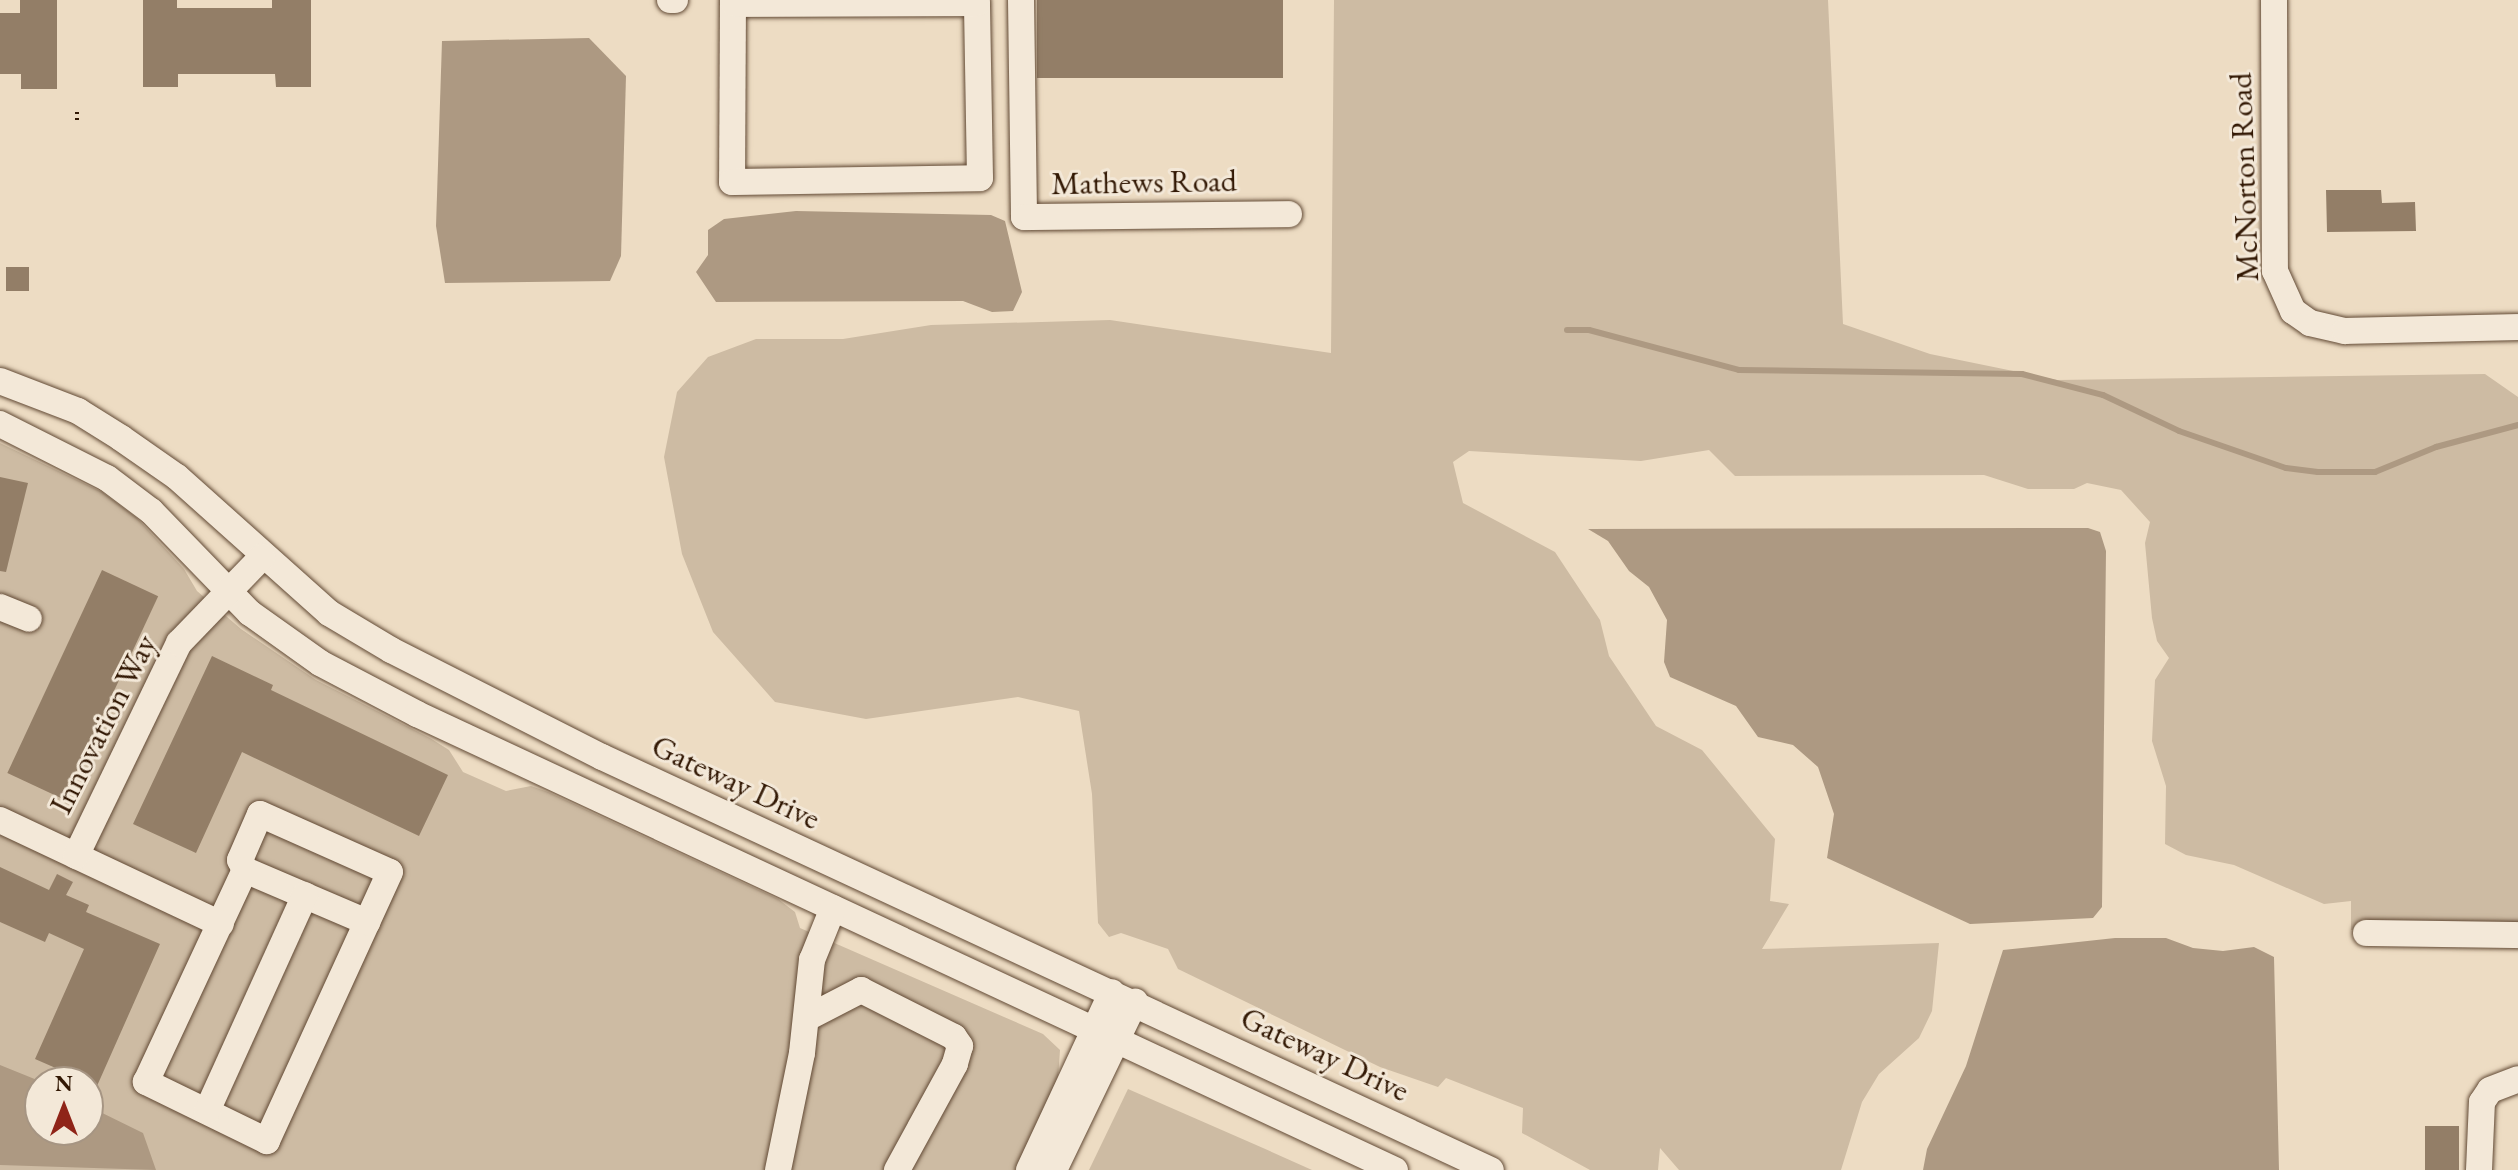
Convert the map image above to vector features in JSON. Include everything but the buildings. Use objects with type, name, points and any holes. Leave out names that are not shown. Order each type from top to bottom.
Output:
[{"type":"street","name":"McNorton Road","points":[[2274,0],[2275,271],[2293,311],[2310,323],[2345,331],[2518,327]]},
{"type":"street","points":[[977,3],[980,178],[732,182],[734,2],[1021,1]]},
{"type":"street","name":"Mathews Road","points":[[1021,1],[1024,217],[1289,214]]},
{"type":"street","name":"Gateway Drive","points":[[0,381],[78,411],[121,438],[177,477],[262,557],[329,613],[521,716],[1491,1170]]},
{"type":"street","points":[[0,424],[107,478],[151,511],[228,590],[310,657],[501,754],[1395,1170]]},
{"type":"street","name":"Innovation Way","points":[[76,856],[179,643],[262,557]]},
{"type":"street","points":[[0,607],[29,619]]},
{"type":"street","points":[[501,754],[521,716]]},
{"type":"street","points":[[245,870],[146,1082],[267,1141],[390,872],[260,814],[240,860],[245,870],[367,922]]},
{"type":"street","points":[[0,820],[221,924]]},
{"type":"street","points":[[207,1111],[305,895]]},
{"type":"street","points":[[778,1170],[807,1018],[812,960],[833,908]]},
{"type":"street","points":[[2366,933],[2518,935]]},
{"type":"street","points":[[807,1018],[861,990],[954,1037],[960,1046],[955,1064],[897,1170]]},
{"type":"street","points":[[1054,1170],[1123,997]]},
{"type":"street","points":[[1029,1170],[1105,1036]]},
{"type":"street","points":[[2479,1170],[2482,1102],[2490,1090],[2518,1079]]},
{"type":"path","points":[[77,112],[77,123]]},
{"type":"shaded area","points":[[1334,0],[1828,0],[1843,324],[1930,354],[2057,380],[2485,374],[2518,397],[2518,925],[2351,930],[2351,901],[2324,904],[2234,865],[2186,855],[2165,844],[2166,786],[2152,741],[2155,680],[2169,658],[2157,641],[2152,618],[2145,543],[2150,522],[2121,490],[2087,483],[2074,489],[2028,489],[1984,475],[1735,476],[1709,450],[1641,461],[1469,451],[1453,462],[1463,503],[1555,552],[1600,620],[1609,656],[1656,726],[1702,750],[1775,839],[1770,901],[1789,904],[1762,949],[1939,943],[1932,1011],[1919,1038],[1879,1074],[1862,1102],[1841,1170],[1679,1170],[1660,1148],[1658,1170],[1590,1170],[1522,1133],[1523,1108],[1446,1078],[1438,1087],[1380,1067],[1178,969],[1168,949],[1121,933],[1109,937],[1098,923],[1092,794],[1079,711],[1018,697],[866,719],[775,702],[713,632],[682,554],[664,457],[677,392],[708,357],[756,339],[843,339],[931,325],[1110,320],[1331,353]]},
{"type":"shaded area","points":[[589,38],[626,76],[621,256],[610,281],[445,283],[436,226],[442,41]]},
{"type":"shaded area","points":[[796,211],[991,215],[1005,221],[1022,292],[1013,311],[992,312],[963,301],[716,302],[696,272],[708,255],[708,230],[724,219]]},
{"type":"shaded area","points":[[0,443],[102,492],[137,518],[184,569],[197,591],[241,629],[316,680],[449,750],[463,772],[506,791],[531,786],[548,792],[778,899],[795,912],[800,928],[1043,1034],[1060,1050],[1058,1078],[1015,1170],[0,1170]]},
{"type":"shaded area","points":[[2088,528],[2100,532],[2106,551],[2102,907],[2093,918],[1970,924],[1827,858],[1834,814],[1818,767],[1793,745],[1758,737],[1736,706],[1670,677],[1664,662],[1667,620],[1649,587],[1629,571],[1608,541],[1588,529]]},
{"type":"shaded area","points":[[2115,938],[2166,938],[2193,948],[2223,951],[2254,947],[2274,957],[2279,1170],[1923,1170],[1927,1149],[1966,1066],[2003,950]]},
{"type":"shaded area","points":[[0,1065],[24,1075],[24,1146],[104,1146],[104,1114],[143,1133],[156,1170],[0,1165]]},
{"type":"shaded area","points":[[1128,1089],[1263,1148],[1312,1170],[1089,1170]]},
{"type":"waterway","points":[[1567,330],[1589,330],[1739,370],[2022,374],[2103,395],[2179,431],[2286,468],[2318,472],[2375,472],[2436,447],[2518,425]]}]
